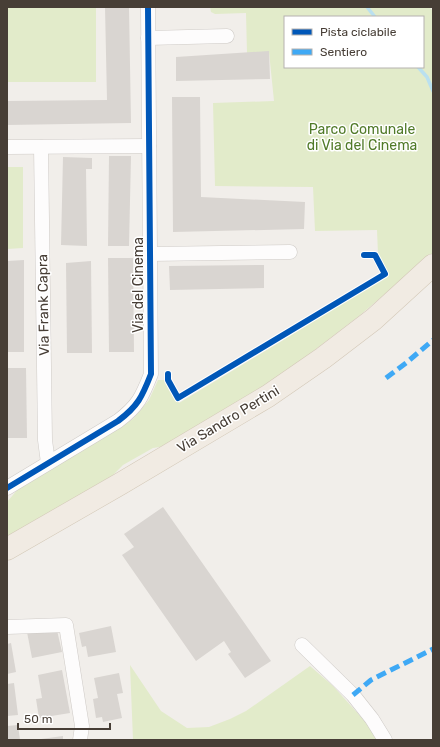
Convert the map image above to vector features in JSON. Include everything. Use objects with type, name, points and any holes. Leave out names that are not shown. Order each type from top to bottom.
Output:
[{"type":"main road","name":"Via Sandro Pertini","points":[[7,549],[268,396],[323,358],[374,319],[433,265]]},
{"type":"main road","name":"Via Sandro Pertini","points":[[7,563],[172,470],[274,407],[319,377],[376,334],[433,284]]},
{"type":"street","name":"Via del Cinema","points":[[7,488],[118,421],[132,410],[143,394],[150,374],[148,7]]},
{"type":"street","points":[[148,38],[228,36]]},
{"type":"street","points":[[7,147],[149,146]]},
{"type":"street","name":"Via Frank Capra","points":[[41,147],[44,440],[48,463]]},
{"type":"street","points":[[150,254],[290,252]]},
{"type":"street","points":[[7,627],[66,626],[82,726],[80,740]]},
{"type":"street","points":[[302,645],[353,695],[372,719],[385,740]]},
{"type":"green space","points":[[7,7],[96,7],[96,82],[7,82]]},
{"type":"green space","name":"Parco Comunale di Via del Cinema","points":[[210,7],[429,7],[433,11],[433,253],[359,316],[286,372],[166,446],[153,448],[123,465],[112,476],[7,537],[7,502],[18,489],[133,419],[149,400],[158,380],[167,380],[179,403],[303,328],[388,274],[378,254],[377,230],[315,231],[313,187],[215,186],[213,103],[274,101],[269,52],[247,53],[246,13],[215,14],[211,12]]},
{"type":"green space","points":[[7,167],[23,167],[23,248],[7,249]]},
{"type":"green space","points":[[130,665],[161,711],[187,728],[209,727],[246,711],[310,666],[333,686],[372,729],[377,740],[133,740]]},
{"type":"building","points":[[105,7],[129,7],[131,123],[7,125],[7,101],[107,100]]},
{"type":"building","points":[[269,51],[270,79],[176,81],[176,57]]},
{"type":"building","points":[[172,97],[200,97],[201,197],[305,202],[304,229],[173,232]]},
{"type":"building","points":[[109,156],[131,156],[129,246],[108,246]]},
{"type":"building","points":[[63,157],[92,158],[92,169],[86,169],[87,246],[61,245]]},
{"type":"building","points":[[108,258],[133,258],[134,352],[109,352]]},
{"type":"building","points":[[24,260],[24,352],[7,352],[7,261]]},
{"type":"building","points":[[91,261],[92,353],[67,353],[66,263]]},
{"type":"building","points":[[264,265],[264,288],[170,290],[169,266]]},
{"type":"building","points":[[7,368],[26,368],[27,438],[7,438]]},
{"type":"building","points":[[163,507],[271,661],[245,678],[228,654],[231,652],[224,641],[196,661],[122,555],[134,547],[124,534]]},
{"type":"building","points":[[56,626],[62,652],[32,658],[27,632]]},
{"type":"building","points":[[111,626],[116,652],[88,657],[86,646],[82,647],[79,633]]},
{"type":"building","points":[[11,643],[16,672],[7,674],[7,644]]},
{"type":"building","points":[[62,670],[70,713],[39,718],[36,699],[42,698],[38,675]]},
{"type":"building","points":[[119,673],[123,693],[117,694],[122,718],[103,722],[102,717],[96,718],[93,699],[98,698],[94,678]]},
{"type":"building","points":[[14,683],[18,715],[7,716],[7,684]]},
{"type":"building","points":[[18,725],[20,740],[7,740],[7,726]]},
{"type":"building","points":[[63,736],[63,740],[41,740],[41,739]]},
{"type":"waterway","points":[[367,7],[374,16]]},
{"type":"waterway","points":[[419,68],[427,77],[433,91]]},
{"type":"marked path","points":[[386,378],[433,340]]},
{"type":"marked path","points":[[353,695],[371,680],[433,649]]},
{"type":"cycle path","points":[[7,488],[118,421],[135,406],[145,389],[151,374],[148,7]]},
{"type":"cycle path","points":[[168,374],[168,380],[178,398],[385,274],[375,255],[364,255]]}]
